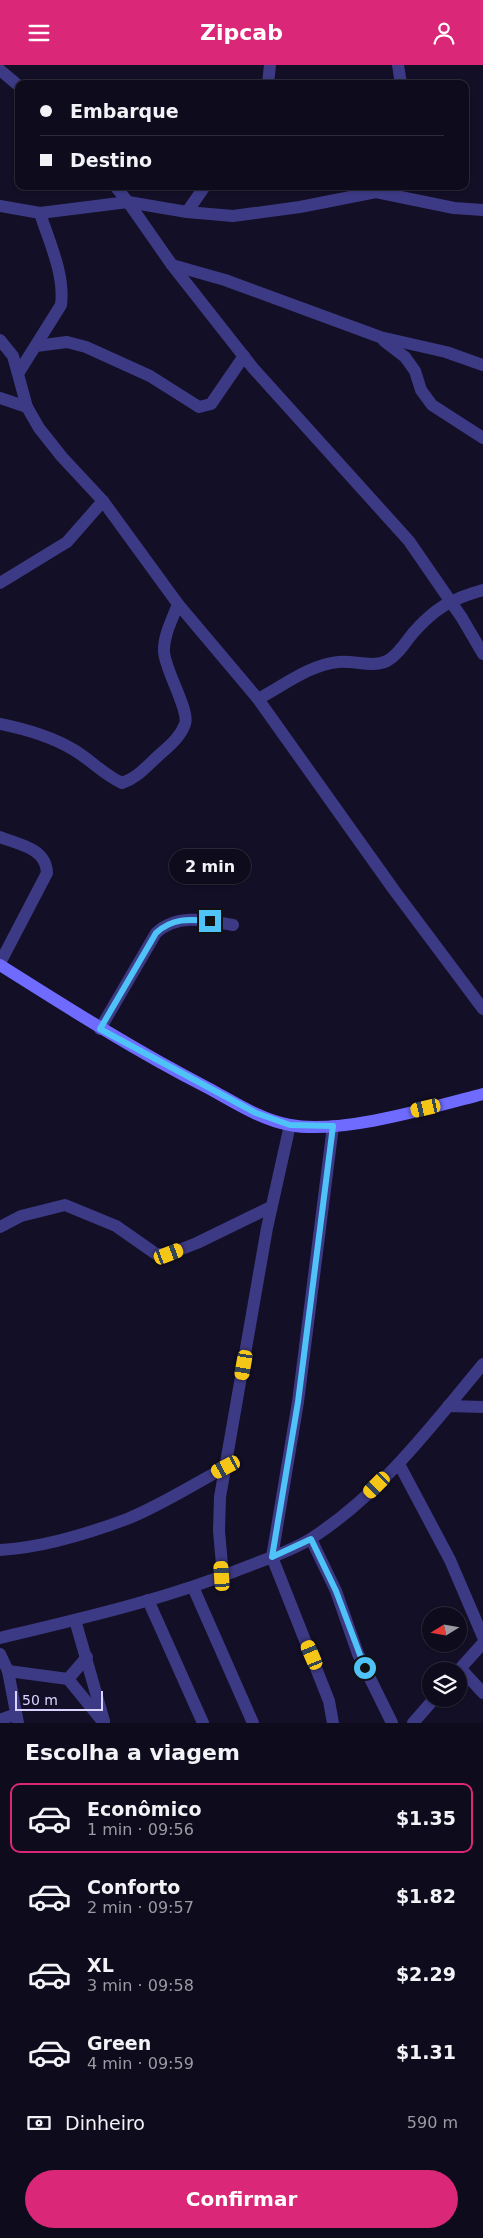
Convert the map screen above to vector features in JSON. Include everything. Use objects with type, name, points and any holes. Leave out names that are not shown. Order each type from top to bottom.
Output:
[{"type":"street","points":[[268,80],[270,65]]},
{"type":"street","points":[[398,65],[400,80]]},
{"type":"street","points":[[0,70],[15,83]]},
{"type":"street","points":[[118,190],[172,265],[244,356],[409,541],[483,653]]},
{"type":"street","points":[[187,212],[202,190]]},
{"type":"street","points":[[0,206],[40,213],[128,202],[187,212],[233,216],[300,207],[374,190]]},
{"type":"street","points":[[382,190],[454,208],[483,210]]},
{"type":"street","points":[[19,372],[61,305],[60,279],[40,213]]},
{"type":"street","points":[[172,265],[225,280],[380,337],[446,352],[483,365]]},
{"type":"street","points":[[380,337],[405,357],[415,371],[421,390],[432,405],[483,438]]},
{"type":"street","points":[[0,340],[13,356],[19,372],[27,407],[39,428],[62,457],[103,501],[178,604],[258,699],[483,1009]]},
{"type":"street","points":[[36,346],[67,342],[86,347],[150,376],[199,407],[211,404],[244,356]]},
{"type":"street","points":[[0,398],[27,407]]},
{"type":"street","points":[[0,583],[66,542],[103,501]]},
{"type":"street","points":[[258,699],[306,672],[324,665],[339,662],[375,664],[384,662],[394,656],[431,615],[450,601],[483,590]]},
{"type":"street","points":[[0,724],[24,729],[74,749],[111,778],[122,783],[133,780],[178,737],[186,723],[185,711],[169,671],[164,651],[169,626],[178,604]]},
{"type":"street","points":[[0,837],[39,853],[46,863],[47,873],[0,964],[100,1029],[256,1113],[290,1125],[333,1126],[361,1123],[483,1094]]},
{"type":"street","points":[[100,1029],[156,933],[166,924],[190,919],[233,925]]},
{"type":"street","points":[[222,1576],[219,1513],[271,1207],[286,1151],[290,1125]]},
{"type":"street","points":[[333,1126],[298,1402],[272,1557],[329,1701],[333,1723]]},
{"type":"street","points":[[0,1227],[22,1216],[47,1208],[65,1205],[116,1226],[156,1254],[169,1254],[197,1243],[271,1207]]},
{"type":"street","points":[[0,1638],[75,1620],[193,1587],[272,1557],[311,1539],[356,1506],[398,1464],[431,1429],[483,1364]]},
{"type":"street","points":[[448,1406],[483,1407]]},
{"type":"street","points":[[398,1464],[450,1560],[483,1637]]},
{"type":"street","points":[[0,1550],[21,1549],[83,1533],[128,1518],[226,1467]]},
{"type":"street","points":[[311,1539],[336,1591],[358,1654],[392,1723]]},
{"type":"street","points":[[193,1587],[253,1723]]},
{"type":"street","points":[[148,1600],[203,1723]]},
{"type":"street","points":[[75,1620],[105,1723]]},
{"type":"street","points":[[467,1662],[483,1643]]},
{"type":"street","points":[[0,1655],[8,1671],[17,1719],[0,1720]]},
{"type":"street","points":[[68,1679],[87,1657]]},
{"type":"street","points":[[8,1671],[68,1679],[105,1723]]},
{"type":"street","points":[[467,1677],[483,1693]]},
{"type":"street","points":[[413,1723],[427,1707]]},
{"type":"route","points":[[210,921],[190,919],[166,924],[156,933],[100,1029],[256,1113],[290,1125],[310,1127],[333,1126],[298,1402],[272,1557],[311,1539],[336,1591],[358,1654],[365,1668]]}]
